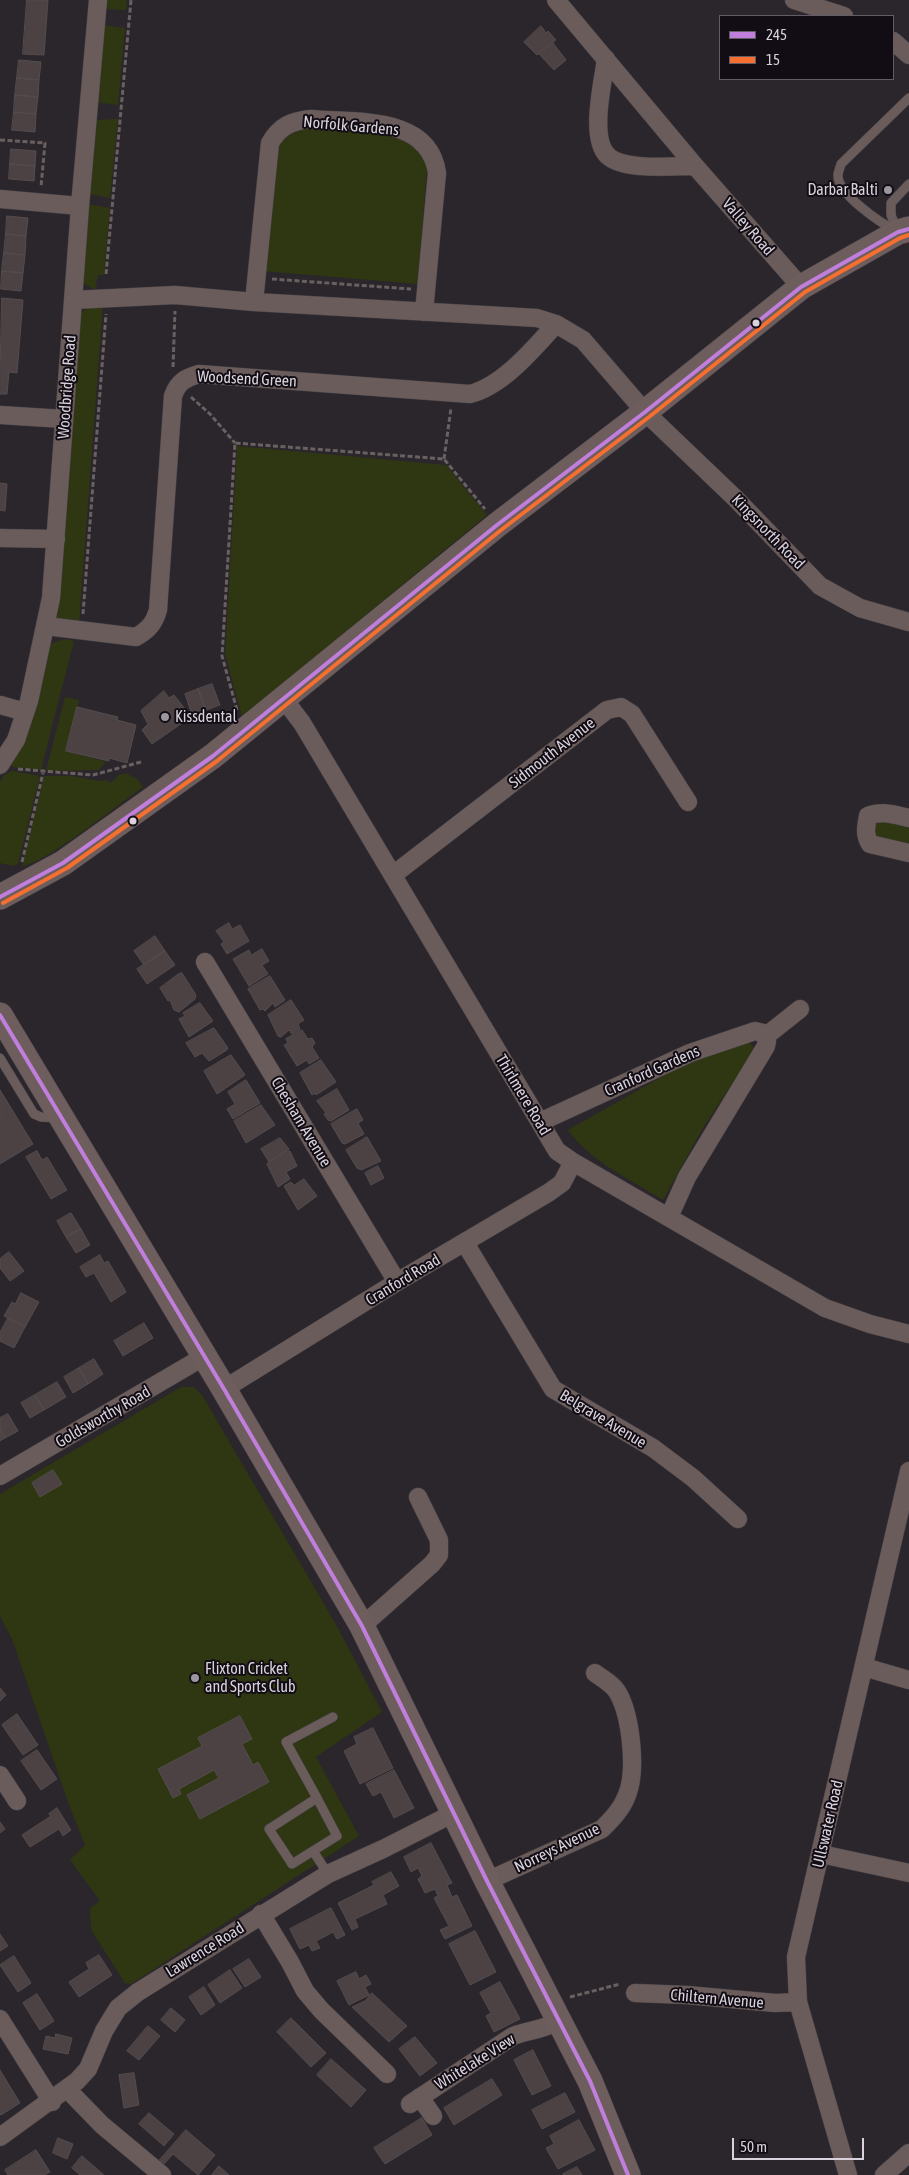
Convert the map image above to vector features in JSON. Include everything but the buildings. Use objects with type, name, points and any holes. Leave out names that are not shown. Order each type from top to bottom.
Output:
[{"type":"street","name":"Woodbridge Road","points":[[4,766],[26,712],[46,626],[56,539],[80,206],[98,0]]},
{"type":"street","name":"Valley Road","points":[[556,0],[695,166],[801,288]]},
{"type":"street","points":[[794,0],[841,15]]},
{"type":"street","points":[[894,41],[909,55]]},
{"type":"street","points":[[606,59],[598,124],[601,144],[608,156],[622,163],[638,166],[695,166]]},
{"type":"street","name":"Norfolk Gardens","points":[[254,302],[270,143],[276,132],[284,125],[297,120],[311,119],[396,127],[422,141],[430,151],[436,162],[437,173],[424,312]]},
{"type":"street","points":[[0,199],[80,206]]},
{"type":"street","points":[[0,897],[18,877],[63,864],[213,756],[497,525],[645,412],[801,288],[904,230]]},
{"type":"street","points":[[73,300],[175,294],[254,302],[537,318],[556,324],[583,340],[645,412]]},
{"type":"street","name":"Woodsend Green","points":[[46,626],[136,637],[147,631],[155,620],[158,610],[173,396],[177,384],[188,377],[199,374],[470,394],[483,391],[528,356],[556,324]]},
{"type":"street","name":"Kingsnorth Road","points":[[645,412],[736,499],[820,586],[860,608],[909,622]]},
{"type":"street","points":[[0,415],[64,419]]},
{"type":"street","points":[[0,538],[56,539]]},
{"type":"street","name":"Thirlmere Road","points":[[283,698],[302,723],[556,1151],[825,1308],[870,1324],[909,1334]]},
{"type":"street","points":[[0,705],[26,712]]},
{"type":"street","name":"Sidmouth Avenue","points":[[393,875],[607,710],[621,707],[632,714],[688,802]]},
{"type":"street","points":[[909,818],[886,813],[874,813],[868,816],[866,837],[870,844],[909,853]]},
{"type":"street","name":"Chesham Avenue","points":[[205,962],[397,1282]]},
{"type":"street","points":[[669,1217],[687,1177],[766,1046],[766,1036],[800,1010]]},
{"type":"street","points":[[0,1015],[205,1356],[362,1626],[488,1881],[590,2081],[628,2175]]},
{"type":"street","name":"Cranford Gardens","points":[[540,1122],[690,1053],[755,1031],[764,1033],[766,1036]]},
{"type":"street","name":"Cranford Road","points":[[224,1389],[397,1282],[465,1244],[548,1193],[562,1183],[572,1162]]},
{"type":"street","name":"Belgrave Avenue","points":[[465,1244],[553,1389],[653,1448],[693,1478],[738,1519]]},
{"type":"street","name":"Goldsworthy Road","points":[[0,1476],[205,1356]]},
{"type":"street","name":"Ullswater Road","points":[[848,2175],[798,2002],[796,1957],[909,1472]]},
{"type":"street","points":[[362,1626],[432,1564],[439,1554],[439,1540],[418,1497]]},
{"type":"street","points":[[864,1667],[909,1680]]},
{"type":"street","name":"Norreys Avenue","points":[[488,1881],[602,1829],[616,1815],[627,1796],[633,1772],[630,1733],[618,1693],[612,1685],[595,1673]]},
{"type":"street","points":[[0,1775],[17,1801]]},
{"type":"street","name":"Lawrence Road","points":[[0,2137],[52,2102],[88,2069],[104,2031],[118,2008],[138,1992],[328,1874],[454,1813]]},
{"type":"street","points":[[821,1854],[909,1873]]},
{"type":"street","points":[[261,1914],[305,1991],[321,2010],[387,2074]]},
{"type":"street","name":"Chiltern Avenue","points":[[636,1993],[687,1995],[775,2003],[798,2002]]},
{"type":"street","name":"Whitelake View","points":[[433,2116],[415,2100],[513,2036],[527,2030],[542,2029],[555,2014]]},
{"type":"street","points":[[0,2019],[52,2102]]},
{"type":"street","points":[[67,2089],[102,2125],[162,2175]]},
{"type":"street","points":[[884,2175],[909,2153]]},
{"type":"lane","points":[[904,230],[871,216],[839,182],[837,175],[841,164],[909,98]]},
{"type":"lane","points":[[904,230],[891,215],[891,204],[909,184]]},
{"type":"lane","points":[[0,1058],[34,1114],[41,1117],[61,1118]]},
{"type":"lane","points":[[317,1798],[269,1829],[292,1864],[337,1836],[317,1798],[286,1742],[333,1716]]},
{"type":"lane","points":[[313,1851],[328,1874]]},
{"type":"path","points":[[106,274],[131,0]]},
{"type":"path","points":[[0,140],[45,143],[39,203]]},
{"type":"path","points":[[257,278],[427,290]]},
{"type":"path","points":[[175,294],[172,367],[177,384],[210,414],[235,443],[222,656],[243,732]]},
{"type":"path","points":[[82,630],[107,299]]},
{"type":"path","points":[[453,393],[444,459],[497,525]]},
{"type":"path","points":[[235,443],[444,459]]},
{"type":"path","points":[[4,766],[43,773],[93,775],[141,762]]},
{"type":"path","points":[[18,877],[43,773]]},
{"type":"path","points":[[555,2014],[564,1998],[625,1983],[636,1993]]},
{"type":"green space","points":[[103,0],[127,0],[126,10],[102,9]]},
{"type":"green space","points":[[102,25],[125,28],[118,105],[94,102]]},
{"type":"green space","points":[[118,119],[110,198],[87,194],[92,120]]},
{"type":"green space","points":[[295,126],[344,128],[381,133],[412,144],[423,154],[427,167],[418,284],[262,271],[274,155],[280,135]]},
{"type":"green space","points":[[86,204],[110,208],[104,275],[98,275],[95,290],[80,281]]},
{"type":"green space","points":[[92,305],[103,305],[79,624],[52,621],[78,315]]},
{"type":"green space","points":[[237,446],[446,465],[487,515],[242,717],[225,654]]},
{"type":"green space","points":[[65,639],[74,641],[41,770],[13,767],[8,763],[46,652],[50,644]]},
{"type":"green space","points":[[65,697],[79,700],[66,751],[106,762],[99,770],[46,771]]},
{"type":"green space","points":[[12,771],[40,776],[18,864],[13,866],[0,863],[0,782],[4,775]]},
{"type":"green space","points":[[126,773],[137,779],[143,787],[64,844],[33,863],[22,866],[44,776],[72,776],[99,781],[108,780],[110,783],[117,778],[116,776]]},
{"type":"green space","points":[[876,820],[909,824],[909,847],[874,838],[871,826]]},
{"type":"green space","points":[[749,1042],[755,1049],[704,1126],[663,1200],[599,1161],[568,1130],[686,1063]]},
{"type":"green space","name":"Flixton Cricket and Sports Club","points":[[181,1387],[194,1387],[202,1395],[338,1628],[382,1712],[316,1757],[359,1836],[131,1984],[125,1983],[91,1930],[90,1908],[100,1901],[70,1860],[85,1845],[69,1805],[12,1639],[0,1616],[0,1494]]},
{"type":"transit line","name":"245","points":[[0,897],[63,863],[213,756],[497,525],[645,412],[801,287],[898,232],[909,229]]},
{"type":"transit line","name":"15","points":[[3,903],[67,868],[217,761],[501,530],[649,417],[805,292],[900,238],[909,235]]},
{"type":"transit line","name":"245","points":[[0,1015],[224,1389],[362,1626],[487,1881],[590,2081],[628,2175]]},
{"type":"place","name":"Darbar Balti","points":[[888,190]]},
{"type":"place","name":"Kissdental","points":[[165,717]]},
{"type":"place","name":"Flixton Cricket and Sports Club","points":[[195,1678]]}]
